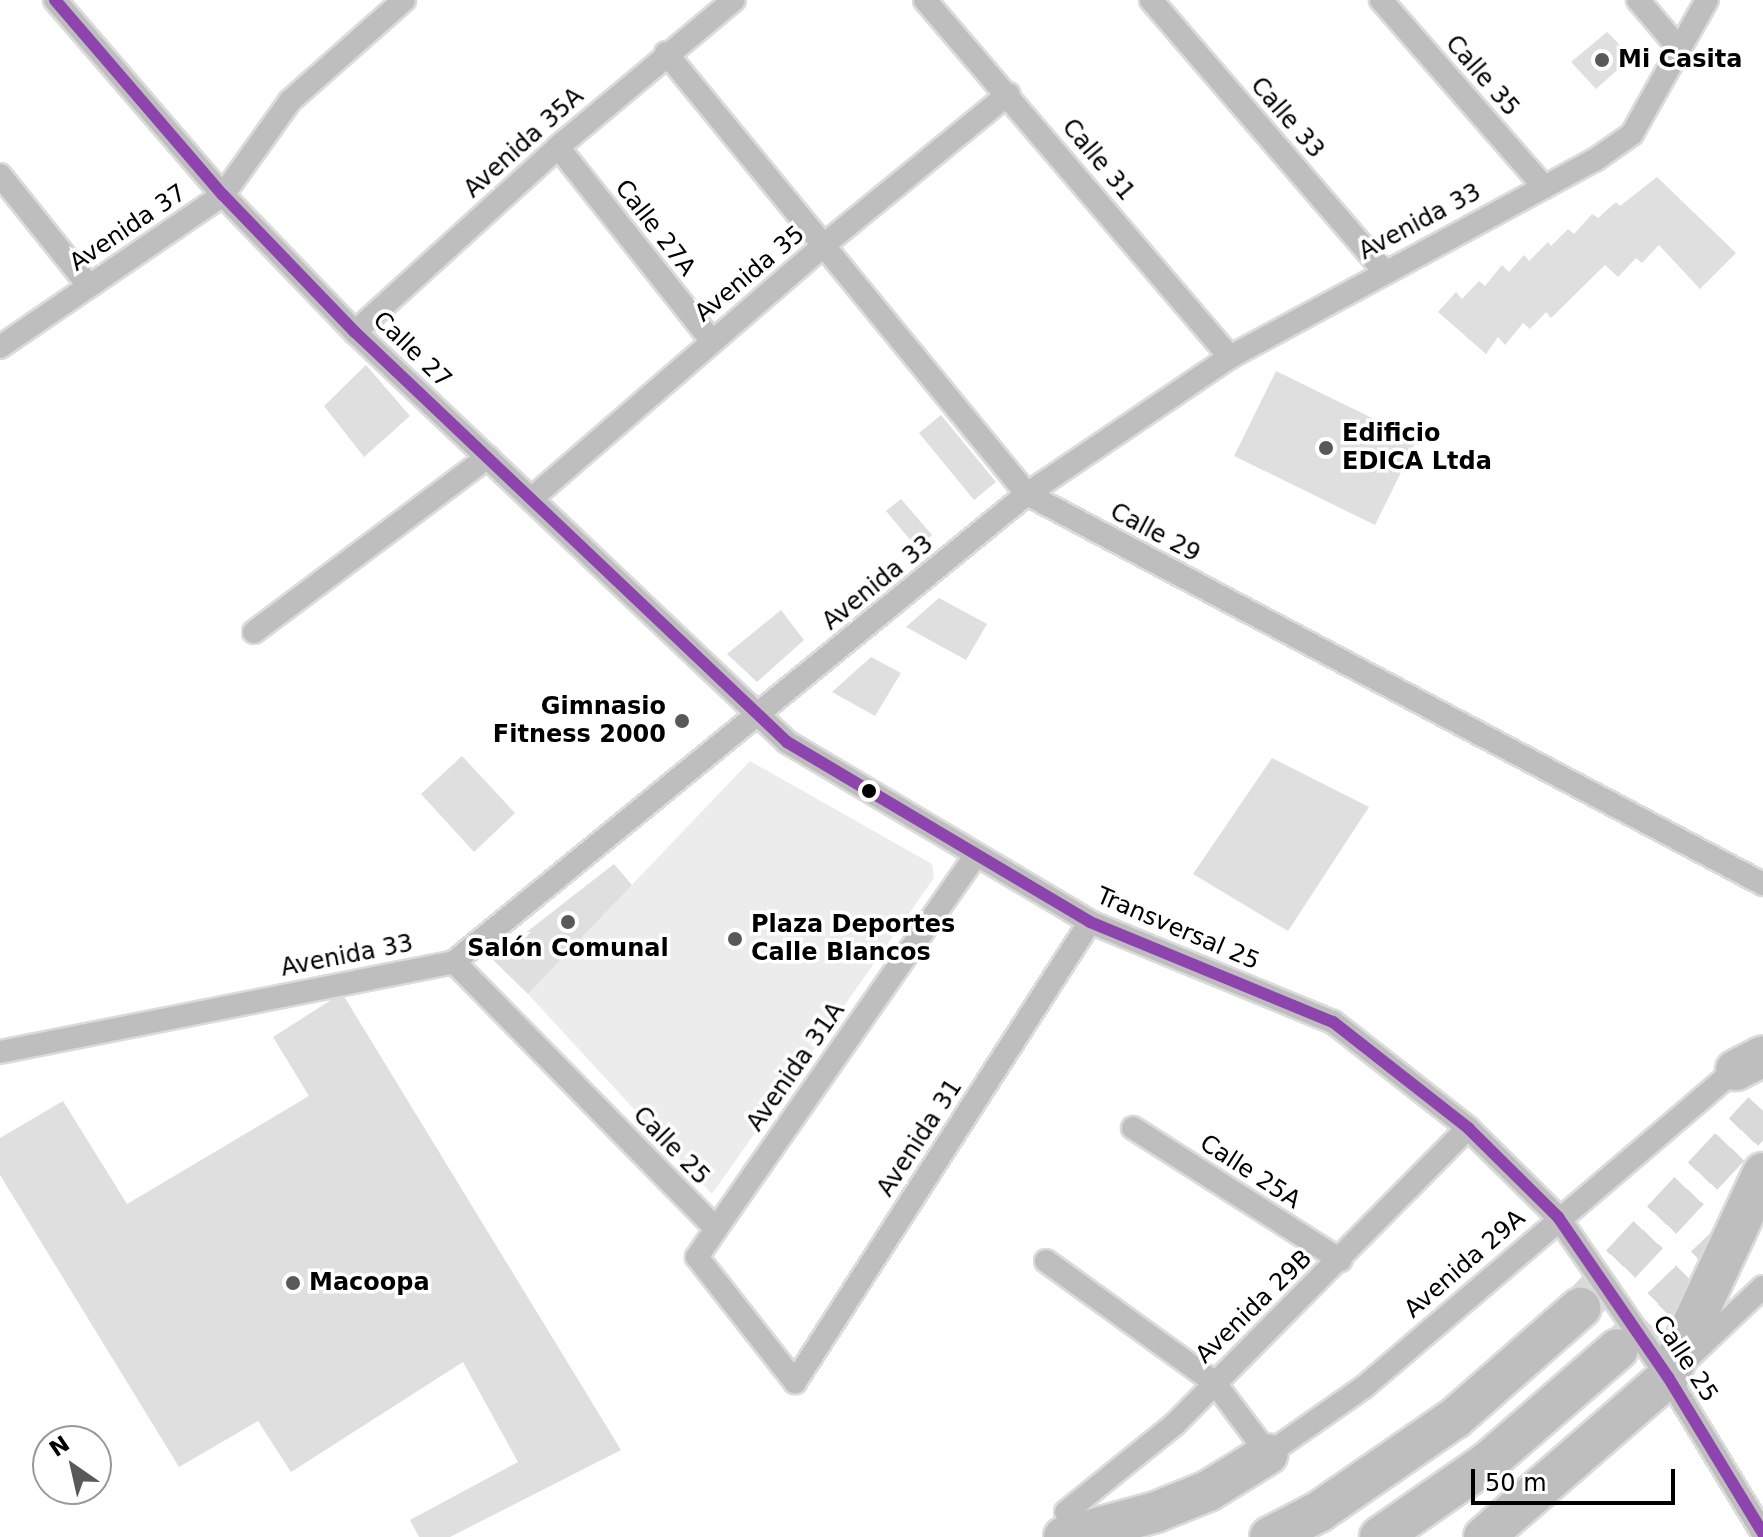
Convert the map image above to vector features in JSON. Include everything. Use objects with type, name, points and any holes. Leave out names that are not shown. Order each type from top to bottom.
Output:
[{"type":"highway","points":[[1484,1537],[1668,1377],[1763,1173]]},
{"type":"highway","points":[[1270,1537],[1320,1511],[1455,1418],[1580,1308]]},
{"type":"highway","points":[[1380,1537],[1488,1462],[1618,1349]]},
{"type":"highway","points":[[1065,1525],[1182,1501],[1268,1454]]},
{"type":"street","name":"Calle 27","points":[[55,0],[223,195],[355,332],[756,716]]},
{"type":"street","name":"Avenida 37","points":[[0,347],[223,195],[290,101],[404,0]]},
{"type":"street","name":"Avenida 35A","points":[[355,332],[558,147],[666,53],[734,0]]},
{"type":"street","name":"Calle 31","points":[[925,0],[1230,357]]},
{"type":"street","name":"Calle 33","points":[[1151,0],[1384,271]]},
{"type":"street","name":"Calle 35","points":[[1381,0],[1544,187]]},
{"type":"street","points":[[1638,0],[1678,47]]},
{"type":"street","name":"Avenida 33","points":[[0,1052],[454,962],[1027,494],[1230,357],[1544,187],[1632,134],[1707,0]]},
{"type":"street","name":"Calle 29","points":[[666,53],[1027,494],[1763,884]]},
{"type":"street","name":"Avenida 35","points":[[531,499],[825,244],[1008,94]]},
{"type":"street","name":"Calle 27A","points":[[558,147],[712,341]]},
{"type":"street","points":[[0,175],[89,286]]},
{"type":"street","points":[[254,632],[488,457]]},
{"type":"street","name":"Transversal 25","points":[[756,716],[787,742],[1090,922],[1333,1022],[1468,1128],[1558,1217]]},
{"type":"street","name":"Avenida 31A","points":[[716,1229],[975,856]]},
{"type":"street","name":"Avenida 31","points":[[716,1229],[697,1257],[795,1382],[1090,922]]},
{"type":"street","name":"Calle 25","points":[[454,962],[716,1229]]},
{"type":"street","name":"Avenida 29A","points":[[1268,1454],[1364,1387],[1558,1217],[1754,1056]]},
{"type":"street","name":"Calle 25A","points":[[1133,1128],[1340,1260]]},
{"type":"street","name":"Avenida 29B","points":[[1065,1525],[1175,1424],[1468,1128]]},
{"type":"street","name":"Calle 25","points":[[1558,1217],[1668,1377],[1763,1533]]},
{"type":"street","points":[[1046,1261],[1214,1382],[1268,1454]]},
{"type":"street","points":[[1668,1377],[1763,1287]]},
{"type":"shaded area","name":"Plaza Deportes Calle Blancos","points":[[750,761],[932,864],[934,878],[712,1194],[528,994]]},
{"type":"building","name":"Mi Casita","points":[[1607,32],[1632,57],[1596,89],[1571,62]]},
{"type":"building","points":[[1657,177],[1736,253],[1700,289],[1659,245],[1642,263],[1636,258],[1618,277],[1605,265],[1551,318],[1546,312],[1530,329],[1523,323],[1505,345],[1498,337],[1486,354],[1438,312],[1456,292],[1462,299],[1479,281],[1485,286],[1502,265],[1509,272],[1524,255],[1529,261],[1548,242],[1551,246],[1568,229],[1574,234],[1592,214],[1598,218],[1616,202],[1620,206]]},
{"type":"building","points":[[366,365],[410,416],[364,457],[324,406]]},
{"type":"building","name":"Edificio EDICA Ltda","points":[[1276,371],[1417,440],[1375,525],[1234,456]]},
{"type":"building","points":[[941,415],[996,482],[974,500],[919,433]]},
{"type":"building","points":[[901,499],[932,535],[917,548],[886,511]]},
{"type":"building","points":[[939,598],[987,624],[966,660],[906,627]]},
{"type":"building","points":[[781,610],[804,640],[757,682],[727,654]]},
{"type":"building","points":[[871,657],[901,673],[875,716],[832,692]]},
{"type":"building","points":[[462,756],[515,813],[474,852],[421,794]]},
{"type":"building","points":[[1272,758],[1369,807],[1288,931],[1193,874]]},
{"type":"building","name":"Salón Comunal","points":[[614,864],[632,885],[528,994],[492,959]]},
{"type":"building","name":"Macoopa","points":[[342,993],[621,1450],[450,1537],[419,1537],[410,1520],[518,1462],[463,1362],[291,1472],[258,1421],[179,1467],[0,1175],[0,1138],[63,1101],[127,1204],[309,1096],[273,1037]]},
{"type":"tunnel","points":[[1580,1308],[1763,1111]]},
{"type":"tunnel","points":[[1618,1349],[1728,1244]]},
{"type":"transit line","points":[[55,0],[223,195],[355,332],[787,742],[1090,922],[1333,1022],[1468,1128],[1558,1217],[1668,1377],[1763,1533]]},
{"type":"place","name":"Mi Casita","points":[[1602,60]]},
{"type":"place","name":"Edificio EDICA Ltda","points":[[1326,448]]},
{"type":"place","name":"Gimnasio Fitness 2000","points":[[682,721]]},
{"type":"place","name":"Salón Comunal","points":[[568,922]]},
{"type":"place","name":"Plaza Deportes Calle Blancos","points":[[735,939]]},
{"type":"place","name":"Macoopa","points":[[293,1283]]}]
